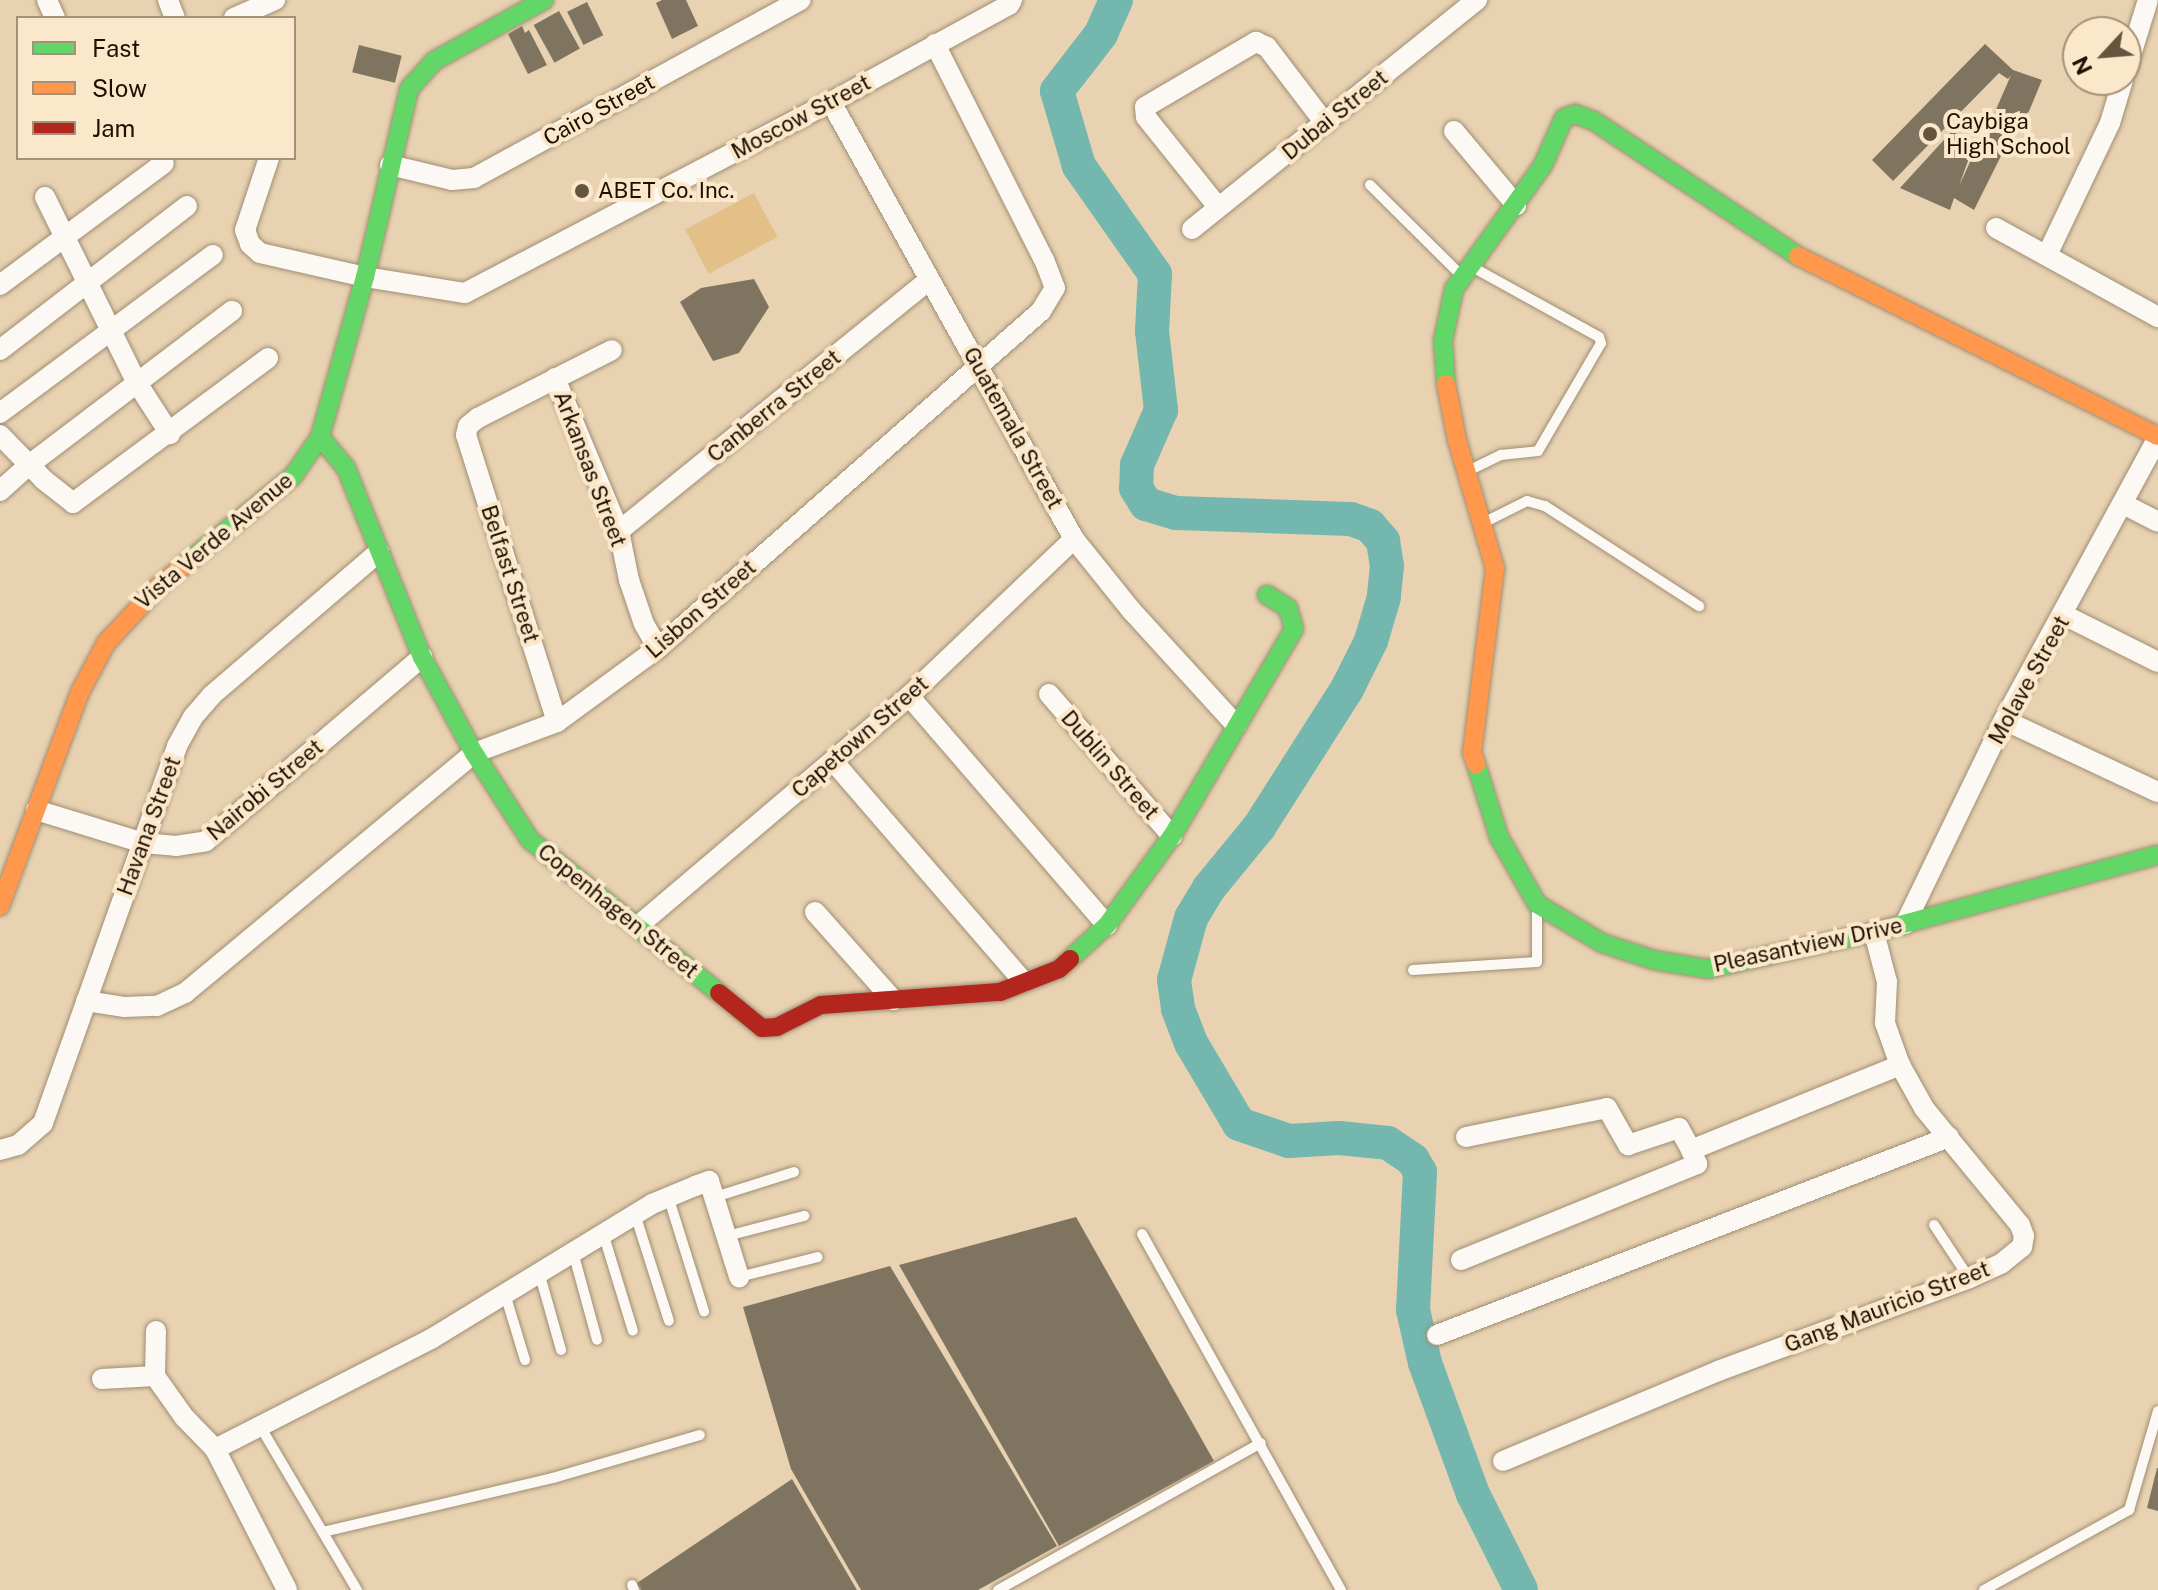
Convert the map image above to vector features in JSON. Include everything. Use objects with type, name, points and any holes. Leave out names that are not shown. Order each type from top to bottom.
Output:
[{"type":"street","points":[[239,16],[275,0]]},
{"type":"street","name":"Vista Verde Avenue","points":[[0,906],[80,692],[120,624],[158,587],[293,476],[320,437],[365,277],[405,101],[424,69],[544,0]]},
{"type":"street","name":"Cairo Street","points":[[390,165],[452,180],[474,178],[801,0]]},
{"type":"street","name":"Moscow Street","points":[[268,160],[245,230],[250,244],[260,253],[365,277],[465,293],[831,102],[1009,5],[1012,0]]},
{"type":"street","name":"Dubai Street","points":[[1192,229],[1477,0]]},
{"type":"street","points":[[2142,19],[2148,0]]},
{"type":"street","points":[[1218,207],[1146,117],[1145,107],[1256,42],[1267,47],[1325,123]]},
{"type":"street","name":"Lisbon Street","points":[[86,1001],[124,1007],[157,1006],[185,993],[474,753],[557,722],[658,648],[1041,311],[1055,288],[1044,260],[935,44]]},
{"type":"street","points":[[2047,255],[2110,123],[2118,96]]},
{"type":"street","name":"Guatemala Street","points":[[831,102],[1074,539],[1131,610],[1236,725]]},
{"type":"street","name":"Pleasantview Drive","points":[[2158,437],[1813,266],[1594,121],[1575,114],[1564,118],[1543,165],[1465,270],[1454,289],[1443,341],[1446,389],[1495,568],[1472,753],[1499,837],[1537,904],[1602,943],[1654,960],[1708,969],[1874,932],[2158,855]]},
{"type":"street","points":[[1454,131],[1516,205]]},
{"type":"street","points":[[0,285],[164,163]]},
{"type":"street","points":[[45,197],[137,383],[170,434]]},
{"type":"street","points":[[0,350],[187,206]]},
{"type":"street","points":[[1996,228],[2158,317]]},
{"type":"street","points":[[0,413],[213,255]]},
{"type":"street","name":"Canberra Street","points":[[619,531],[929,280]]},
{"type":"street","points":[[0,491],[29,465],[232,311]]},
{"type":"street","points":[[555,378],[612,350]]},
{"type":"street","points":[[0,435],[73,503],[170,434],[268,358]]},
{"type":"street","name":"Arkansas Street","points":[[555,378],[619,531],[629,580],[644,624],[658,648]]},
{"type":"street","name":"Belfast Street","points":[[555,378],[468,426],[469,449],[557,722]]},
{"type":"street","name":"Copenhagen Street","points":[[320,437],[346,468],[422,657],[474,753],[530,840],[762,1028],[777,1027],[821,1005],[893,1000]]},
{"type":"street","name":"Molave Street","points":[[1905,924],[2004,720],[2064,615],[2158,437]]},
{"type":"street","points":[[2123,504],[2158,522]]},
{"type":"street","name":"Capetown Street","points":[[638,926],[909,696],[1074,539]]},
{"type":"street","name":"Havana Street","points":[[0,1150],[18,1145],[43,1123],[177,746],[193,717],[212,695],[379,552]]},
{"type":"street","points":[[815,912],[893,1000],[1000,992],[1059,969],[1107,925],[1172,836],[1294,629],[1288,608],[1267,595]]},
{"type":"street","points":[[2064,615],[2158,662]]},
{"type":"street","name":"Nairobi Street","points":[[36,810],[143,843],[176,846],[206,841],[422,657]]},
{"type":"street","name":"Dublin Street","points":[[1049,694],[1172,836]]},
{"type":"street","points":[[909,696],[1107,925]]},
{"type":"street","points":[[2004,720],[2158,792]]},
{"type":"street","points":[[833,761],[1024,982]]},
{"type":"street","name":"Gang Mauricio Street","points":[[1503,1461],[1718,1371],[1969,1278],[2014,1255],[2022,1247],[2024,1236],[2011,1212],[1924,1108],[1900,1065],[1885,1023],[1887,982],[1874,932]]},
{"type":"street","points":[[1691,1150],[1900,1065]]},
{"type":"street","points":[[1461,1260],[1697,1164],[1679,1128],[1627,1144],[1607,1108],[1466,1137]]},
{"type":"street","points":[[1437,1335],[1949,1137]]},
{"type":"street","points":[[215,1449],[431,1339],[668,1196],[709,1181],[739,1277]]},
{"type":"street","points":[[156,1331],[155,1376],[184,1417],[215,1449],[287,1590]]},
{"type":"street","points":[[102,1379],[155,1376]]},
{"type":"lane","points":[[1370,185],[1465,270],[1599,337],[1601,343],[1538,451],[1501,455],[1467,472]]},
{"type":"lane","points":[[1483,524],[1527,501],[1545,506],[1699,606]]},
{"type":"lane","points":[[1413,970],[1537,962],[1537,904]]},
{"type":"lane","points":[[715,1197],[794,1172]]},
{"type":"lane","points":[[668,1196],[704,1311]]},
{"type":"lane","points":[[635,1214],[669,1321]]},
{"type":"lane","points":[[727,1236],[804,1216]]},
{"type":"lane","points":[[1934,1225],[1969,1278]]},
{"type":"lane","points":[[603,1233],[633,1331]]},
{"type":"lane","points":[[1142,1234],[1341,1590]]},
{"type":"lane","points":[[573,1252],[597,1340]]},
{"type":"lane","points":[[739,1277],[818,1257]]},
{"type":"lane","points":[[539,1272],[561,1350]]},
{"type":"lane","points":[[505,1294],[525,1360]]},
{"type":"lane","points":[[1984,1590],[2129,1510],[2158,1411]]},
{"type":"lane","points":[[260,1426],[357,1590]]},
{"type":"lane","points":[[323,1532],[538,1482],[700,1435]]},
{"type":"lane","points":[[998,1590],[1261,1443]]},
{"type":"shaded area","points":[[754,193],[777,237],[709,274],[685,230]]},
{"type":"building","points":[[686,0],[698,26],[672,39],[656,3]]},
{"type":"building","points":[[587,2],[603,35],[583,45],[567,12]]},
{"type":"building","points":[[559,11],[580,49],[554,63],[534,25]]},
{"type":"building","points":[[522,26],[525,33],[529,30],[547,65],[528,74],[508,34]]},
{"type":"building","points":[[1985,44],[2013,70],[2042,80],[2020,133],[1991,121],[2011,75],[2008,79],[1999,73],[1893,181],[1872,160]]},
{"type":"building","points":[[359,45],[402,56],[395,83],[352,72]]},
{"type":"building","points":[[1986,127],[2010,138],[1974,210],[1954,198],[1950,210],[1900,188],[1952,131],[1974,144],[1959,186]]},
{"type":"building","points":[[754,279],[769,307],[739,353],[713,361],[680,302],[701,288]]},
{"type":"building","points":[[1076,1217],[1214,1461],[1059,1546],[899,1265]]},
{"type":"building","points":[[890,1266],[1057,1546],[978,1590],[861,1590],[791,1469],[743,1307]]},
{"type":"building","points":[[2158,1468],[2158,1511],[2147,1508]]},
{"type":"building","points":[[792,1479],[857,1590],[641,1590],[637,1583]]},
{"type":"waterway","points":[[1116,0],[1101,34],[1057,91],[1079,166],[1155,274],[1152,331],[1161,410],[1137,465],[1136,488],[1146,504],[1176,513],[1351,519],[1370,526],[1383,541],[1387,566],[1384,597],[1371,641],[1347,689],[1259,827],[1209,888],[1191,918],[1174,980],[1178,1009],[1191,1043],[1239,1124],[1289,1141],[1339,1138],[1388,1143],[1413,1160],[1420,1172],[1413,1310],[1425,1363],[1473,1494],[1521,1590]]},
{"type":"traffic: fast","points":[[183,566],[293,476],[320,437],[365,277],[409,89],[434,61],[544,0]]},
{"type":"traffic: fast","points":[[1446,384],[1443,341],[1454,289],[1543,165],[1564,118],[1575,114],[1594,121],[1798,256]]},
{"type":"traffic: fast","points":[[320,437],[346,468],[422,657],[474,753],[530,840],[719,993]]},
{"type":"traffic: fast","points":[[1070,959],[1107,925],[1172,836],[1294,629],[1288,608],[1267,595]]},
{"type":"traffic: fast","points":[[1476,764],[1499,837],[1537,904],[1602,943],[1654,960],[1708,969],[1874,932],[2158,855]]},
{"type":"traffic: slow","points":[[1798,256],[2158,436]]},
{"type":"traffic: slow","points":[[1446,384],[1457,440],[1495,568],[1472,753],[1476,764]]},
{"type":"traffic: slow","points":[[0,906],[80,692],[106,643],[158,587],[183,566]]},
{"type":"traffic: jam","points":[[719,993],[762,1028],[777,1027],[821,1005],[1000,992],[1059,969],[1070,959]]},
{"type":"place","name":"Caybiga High School","points":[[1930,134]]},
{"type":"place","name":"ABET Co. Inc.","points":[[582,191]]}]
